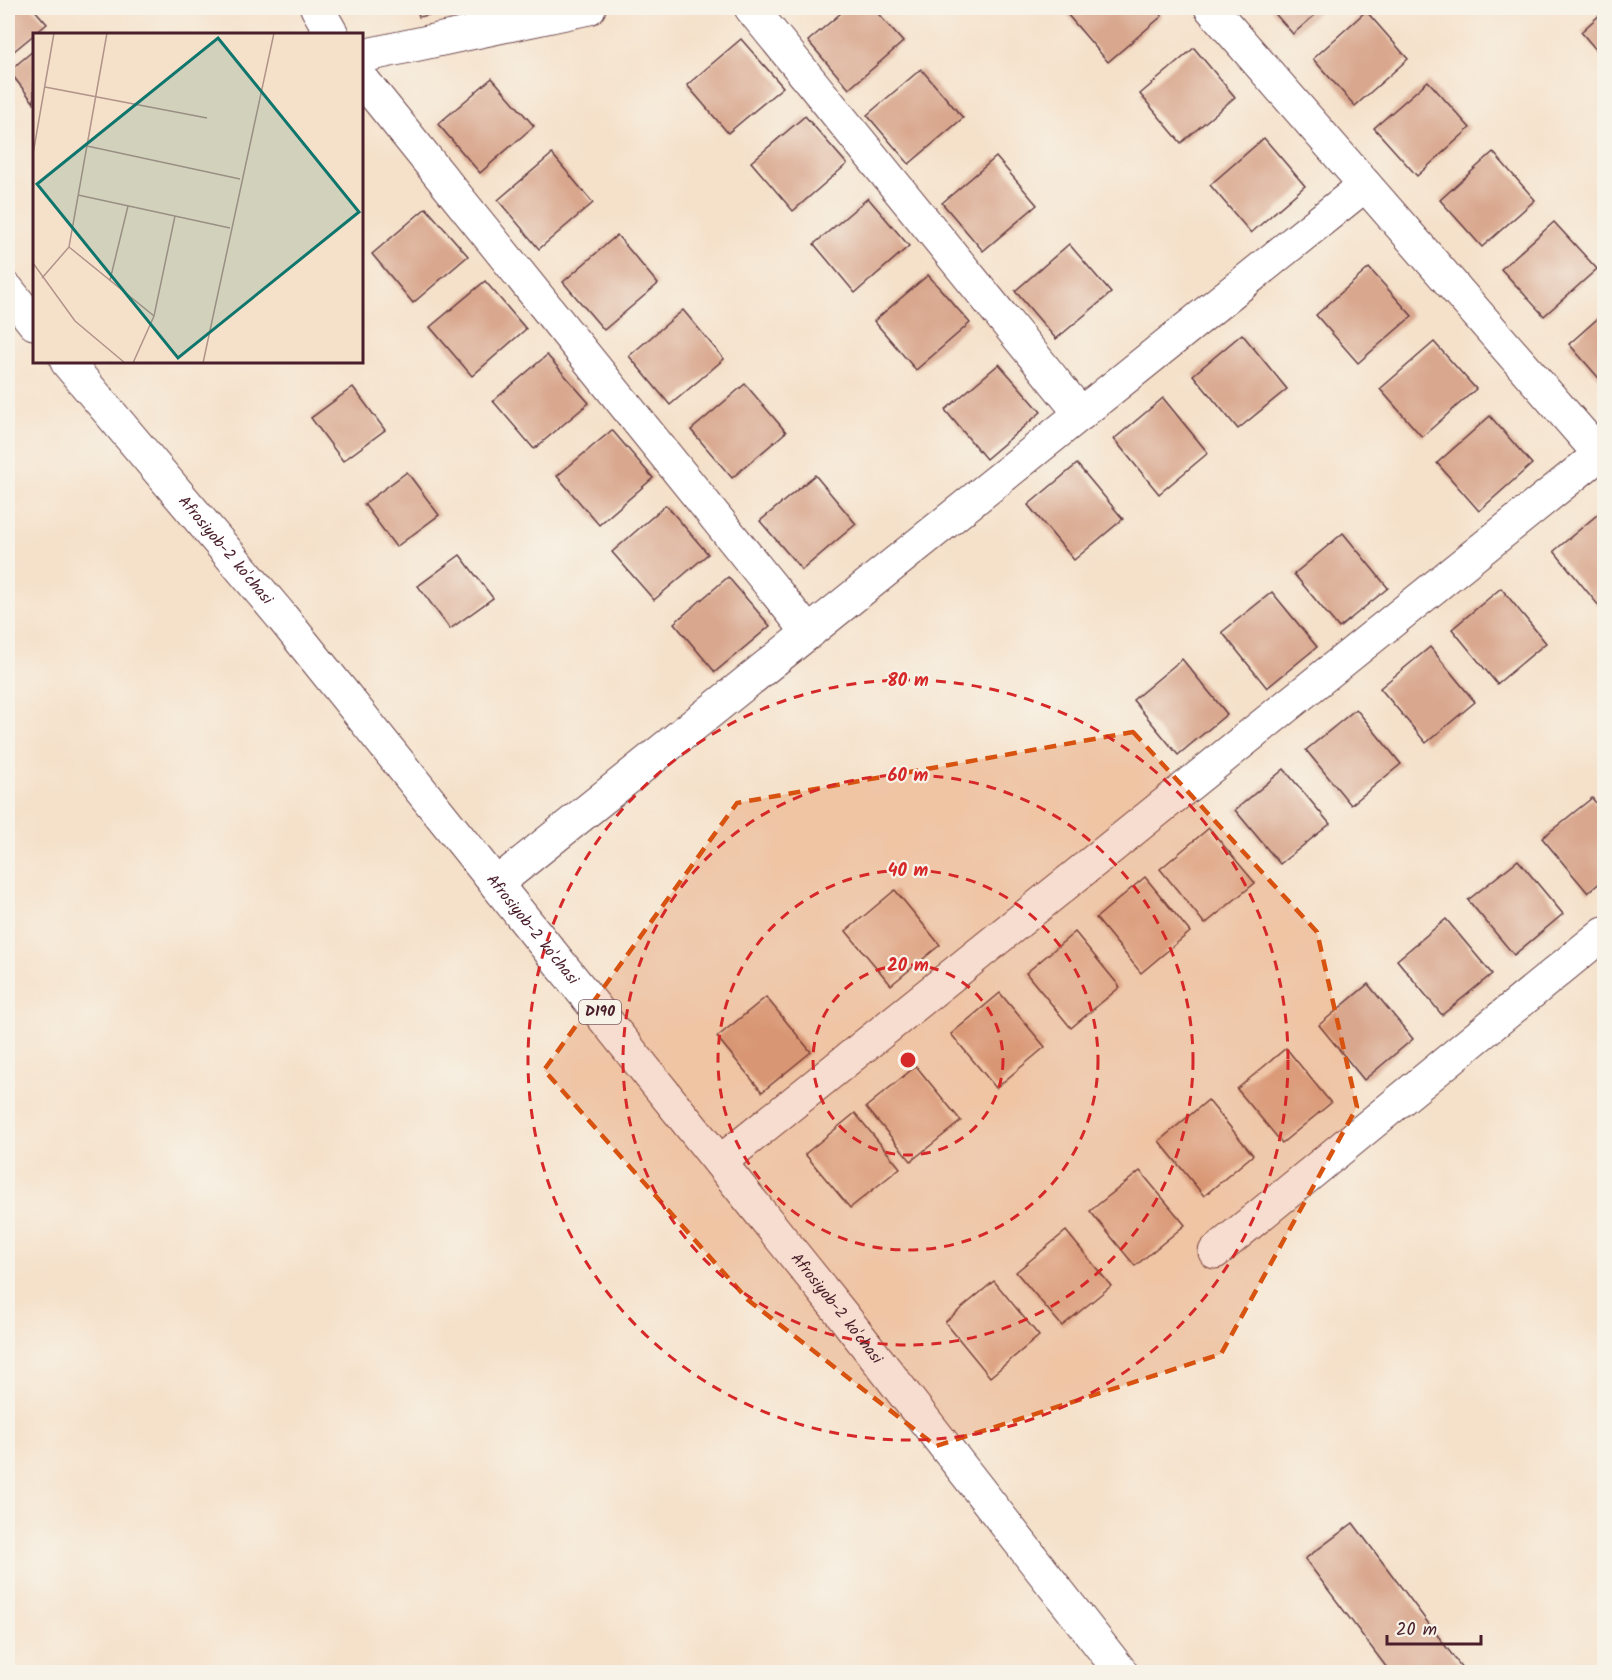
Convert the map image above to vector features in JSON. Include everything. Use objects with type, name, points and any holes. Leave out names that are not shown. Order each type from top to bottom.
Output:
[{"type":"street","points":[[317,8],[331,33]]},
{"type":"street","points":[[363,56],[589,8]]},
{"type":"street","points":[[752,8],[1081,414]]},
{"type":"street","points":[[720,1162],[1602,456],[1211,8]]},
{"type":"street","points":[[363,80],[809,633]]},
{"type":"street","points":[[496,884],[1365,185]]},
{"type":"street","points":[[8,290],[33,322]]},
{"type":"street","name":"Afrosiyob-2 ko'chasi","points":[[68,363],[282,617],[842,1313],[1121,1672]]},
{"type":"street","points":[[1215,1252],[1605,933]]},
{"type":"highlighted area","points":[[1133,732],[1317,932],[1357,1107],[1221,1354],[936,1446],[748,1300],[544,1070],[737,803]]},
{"type":"building","points":[[8,8],[33,8],[47,24],[33,33],[33,35],[8,56]]},
{"type":"building","points":[[417,8],[460,8],[461,9],[419,17]]},
{"type":"building","points":[[847,8],[873,8],[903,42],[849,89],[808,41]]},
{"type":"building","points":[[1074,8],[1155,8],[1162,16],[1108,62],[1067,14]]},
{"type":"building","points":[[1270,8],[1323,8],[1293,34]]},
{"type":"building","points":[[1366,11],[1408,59],[1355,106],[1313,59]]},
{"type":"building","points":[[1604,11],[1604,59],[1581,32]]},
{"type":"building","points":[[741,39],[783,87],[728,133],[687,85]]},
{"type":"building","points":[[1194,48],[1235,97],[1181,143],[1140,94]]},
{"type":"building","points":[[33,51],[33,102],[9,71]]},
{"type":"building","points":[[921,69],[963,118],[909,164],[867,115]]},
{"type":"building","points":[[492,78],[534,126],[480,173],[438,124]]},
{"type":"building","points":[[1428,81],[1470,128],[1417,176],[1374,128]]},
{"type":"building","points":[[805,116],[847,164],[793,211],[751,162]]},
{"type":"building","points":[[1264,138],[1305,186],[1251,233],[1210,185]]},
{"type":"building","points":[[1493,152],[1535,200],[1482,247],[1440,200]]},
{"type":"building","points":[[552,154],[593,203],[539,249],[498,200]]},
{"type":"building","points":[[996,157],[1037,205],[983,251],[942,203]]},
{"type":"building","points":[[868,198],[909,246],[855,293],[814,244]]},
{"type":"building","points":[[426,208],[468,256],[413,303],[372,254]]},
{"type":"building","points":[[1554,222],[1597,269],[1544,316],[1501,269]]},
{"type":"building","points":[[617,235],[658,284],[604,330],[563,282]]},
{"type":"building","points":[[1069,244],[1111,293],[1056,339],[1015,291]]},
{"type":"building","points":[[1369,268],[1412,316],[1358,363],[1316,315]]},
{"type":"building","points":[[928,275],[970,323],[916,370],[874,321]]},
{"type":"building","points":[[485,281],[526,329],[472,376],[430,327]]},
{"type":"building","points":[[683,310],[724,359],[670,405],[629,356]]},
{"type":"building","points":[[1604,313],[1604,384],[1569,344]]},
{"type":"building","points":[[1242,334],[1287,389],[1238,429],[1193,375]]},
{"type":"building","points":[[1434,342],[1476,389],[1422,437],[1380,389]]},
{"type":"building","points":[[547,355],[589,403],[534,449],[493,401]]},
{"type":"building","points":[[999,364],[1041,412],[986,459],[945,410]]},
{"type":"building","points":[[745,384],[786,432],[732,478],[691,430]]},
{"type":"building","points":[[353,387],[385,430],[343,461],[311,418]]},
{"type":"building","points":[[1163,398],[1208,453],[1159,494],[1114,439]]},
{"type":"building","points":[[1490,416],[1532,464],[1479,511],[1437,463]]},
{"type":"building","points":[[612,430],[653,478],[599,525],[557,476]]},
{"type":"building","points":[[1077,464],[1123,519],[1074,560],[1028,505]]},
{"type":"building","points":[[407,472],[439,515],[396,547],[364,504]]},
{"type":"building","points":[[815,475],[856,524],[802,570],[760,521]]},
{"type":"building","points":[[666,505],[708,554],[654,600],[612,552]]},
{"type":"building","points":[[1603,510],[1604,601],[1599,606],[1554,551]]},
{"type":"building","points":[[1343,533],[1388,588],[1339,628],[1294,574]]},
{"type":"building","points":[[460,555],[493,598],[450,629],[418,586]]},
{"type":"building","points":[[728,577],[770,626],[715,672],[674,623]]},
{"type":"building","points":[[1501,588],[1546,643],[1497,684],[1452,629]]},
{"type":"building","points":[[1272,592],[1317,647],[1267,688],[1222,632]]},
{"type":"building","points":[[1430,647],[1475,702],[1426,743],[1380,688]]},
{"type":"building","points":[[1182,659],[1227,714],[1178,755],[1133,700]]},
{"type":"building","points":[[1356,709],[1401,764],[1351,805],[1306,750]]},
{"type":"building","points":[[1284,769],[1330,824],[1280,864],[1235,810]]},
{"type":"building","points":[[1592,798],[1604,813],[1604,879],[1588,893],[1542,838]]},
{"type":"building","points":[[1209,828],[1255,883],[1205,924],[1160,869]]},
{"type":"building","points":[[1518,860],[1563,914],[1514,955],[1468,900]]},
{"type":"building","points":[[1145,877],[1190,932],[1141,973],[1096,918]]},
{"type":"building","points":[[895,890],[940,945],[891,985],[846,931]]},
{"type":"building","points":[[1446,919],[1492,974],[1442,1015],[1397,960]]},
{"type":"building","points":[[1075,932],[1120,987],[1071,1028],[1026,973]]},
{"type":"building","points":[[1368,984],[1413,1039],[1364,1080],[1319,1025]]},
{"type":"building","points":[[1000,993],[1045,1047],[996,1088],[951,1034]]},
{"type":"building","points":[[766,997],[811,1052],[762,1092],[717,1037]]},
{"type":"building","points":[[1286,1048],[1331,1103],[1282,1143],[1237,1089]]},
{"type":"building","points":[[916,1066],[961,1121],[911,1161],[866,1107]]},
{"type":"building","points":[[1208,1100],[1253,1155],[1204,1196],[1159,1141]]},
{"type":"building","points":[[855,1113],[900,1168],[850,1208],[805,1154]]},
{"type":"building","points":[[1140,1171],[1185,1225],[1135,1266],[1090,1211]]},
{"type":"building","points":[[1066,1231],[1111,1286],[1062,1326],[1016,1272]]},
{"type":"building","points":[[994,1281],[1039,1336],[990,1377],[945,1322]]},
{"type":"building","points":[[1353,1523],[1465,1672],[1390,1672],[1305,1559]]}]
